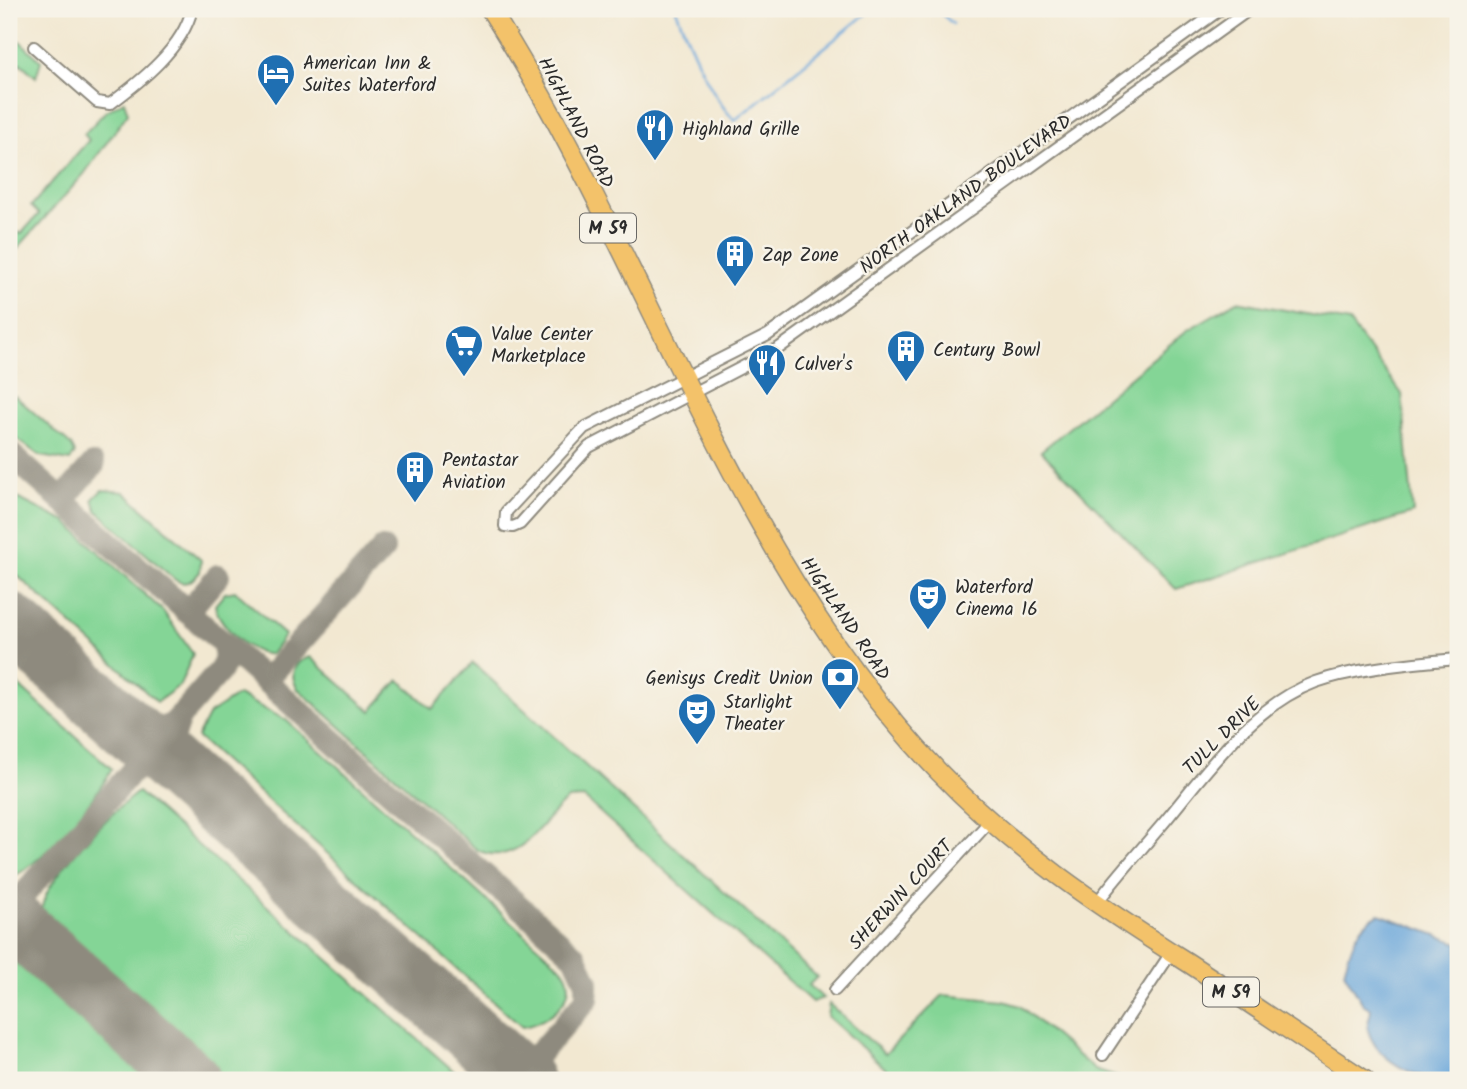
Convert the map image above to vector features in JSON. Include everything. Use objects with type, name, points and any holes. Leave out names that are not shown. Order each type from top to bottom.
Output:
[{"type":"highway","name":"HIGHLAND ROAD","points":[[490,9],[554,119],[757,519],[821,626],[897,726],[990,821],[1096,904],[1365,1080]]},
{"type":"street","points":[[34,47],[97,102],[110,104],[136,85],[165,54],[184,29],[192,9]]},
{"type":"street","name":"NORTH OAKLAND BOULEVARD","points":[[1221,9],[768,335],[684,376],[575,436],[506,512],[505,526],[520,524],[589,447],[694,394],[787,342],[1250,9]]},
{"type":"street","name":"TULL DRIVE","points":[[1096,904],[1217,760],[1243,733],[1283,700],[1316,682],[1396,666],[1458,659]]},
{"type":"street","name":"SHERWIN COURT","points":[[835,990],[990,821]]},
{"type":"street","points":[[1103,1055],[1171,953]]},
{"type":"green space","points":[[9,31],[41,61],[36,77],[20,63],[9,75]]},
{"type":"green space","points":[[124,101],[128,113],[84,174],[9,258],[9,241],[17,232],[21,234],[39,214],[31,206],[89,140],[84,134],[105,112]]},
{"type":"green space","points":[[1237,301],[1349,322],[1402,394],[1413,513],[1176,589],[1041,451],[1186,331]]},
{"type":"green space","points":[[15,396],[71,445],[75,453],[70,461],[40,456],[9,433],[9,403]]},
{"type":"green space","points":[[102,490],[124,492],[201,560],[200,572],[188,582],[182,583],[174,579],[97,511],[93,499]]},
{"type":"green space","points":[[13,496],[66,522],[163,611],[193,654],[180,685],[157,702],[9,568],[9,498]]},
{"type":"green space","points":[[235,591],[285,635],[271,654],[245,645],[222,621],[215,605],[225,593]]},
{"type":"green space","points":[[310,657],[371,711],[399,680],[432,709],[473,663],[817,977],[809,985],[823,998],[812,1002],[584,798],[568,799],[517,848],[492,854],[477,850],[297,688],[293,678],[294,669]]},
{"type":"green space","points":[[9,677],[112,769],[80,814],[51,847],[36,861],[9,878]]},
{"type":"green space","points":[[238,695],[286,720],[560,966],[567,976],[569,986],[561,1005],[543,1020],[522,1027],[197,737],[209,714]]},
{"type":"green space","points":[[138,792],[464,1080],[220,1080],[48,928],[43,915],[42,907],[47,894],[68,862],[113,813]]},
{"type":"green space","points":[[9,947],[160,1080],[9,1080]]},
{"type":"green space","points":[[943,995],[1004,1001],[1020,1006],[1095,1070],[1125,1080],[898,1080],[827,1016],[829,1004],[885,1054]]},
{"type":"water","points":[[1379,914],[1458,943],[1458,1078],[1432,1079],[1418,1075],[1392,1062],[1373,1042],[1368,1027],[1371,1009],[1363,1004],[1344,972],[1359,931]]},
{"type":"waterway","points":[[676,9],[709,84],[735,120],[872,9]]},
{"type":"waterway","points":[[936,9],[953,24]]},
{"type":"taxiway","points":[[9,453],[575,956],[587,982],[587,999],[515,1080]]},
{"type":"taxiway","points":[[62,500],[93,465]]},
{"type":"taxiway","points":[[266,680],[383,549]]},
{"type":"taxiway","points":[[187,612],[218,576]]},
{"type":"taxiway","points":[[9,904],[20,899],[219,672],[225,658],[222,642]]},
{"type":"taxiway","points":[[178,721],[172,749],[181,776]]},
{"type":"taxiway","points":[[123,724],[149,730],[175,723]]},
{"type":"taxiway","points":[[20,899],[17,911],[20,928]]},
{"type":"taxiway","points":[[496,1055],[526,1061],[539,1053]]},
{"type":"runway","points":[[9,622],[524,1080]]},
{"type":"runway","points":[[9,918],[191,1080]]},
{"type":"place","name":"American Inn & Suites Waterford","points":[[276,107]]},
{"type":"place","name":"Highland Grille","points":[[655,162]]},
{"type":"place","name":"Zap Zone","points":[[735,288]]},
{"type":"place","name":"Value Center Marketplace","points":[[464,378]]},
{"type":"place","name":"Century Bowl","points":[[906,383]]},
{"type":"place","name":"Culver's","points":[[767,397]]},
{"type":"place","name":"Pentastar Aviation","points":[[415,504]]},
{"type":"place","name":"Waterford Cinema 16","points":[[928,631]]},
{"type":"place","name":"Genisys Credit Union","points":[[840,711]]},
{"type":"place","name":"Starlight Theater","points":[[697,746]]}]
